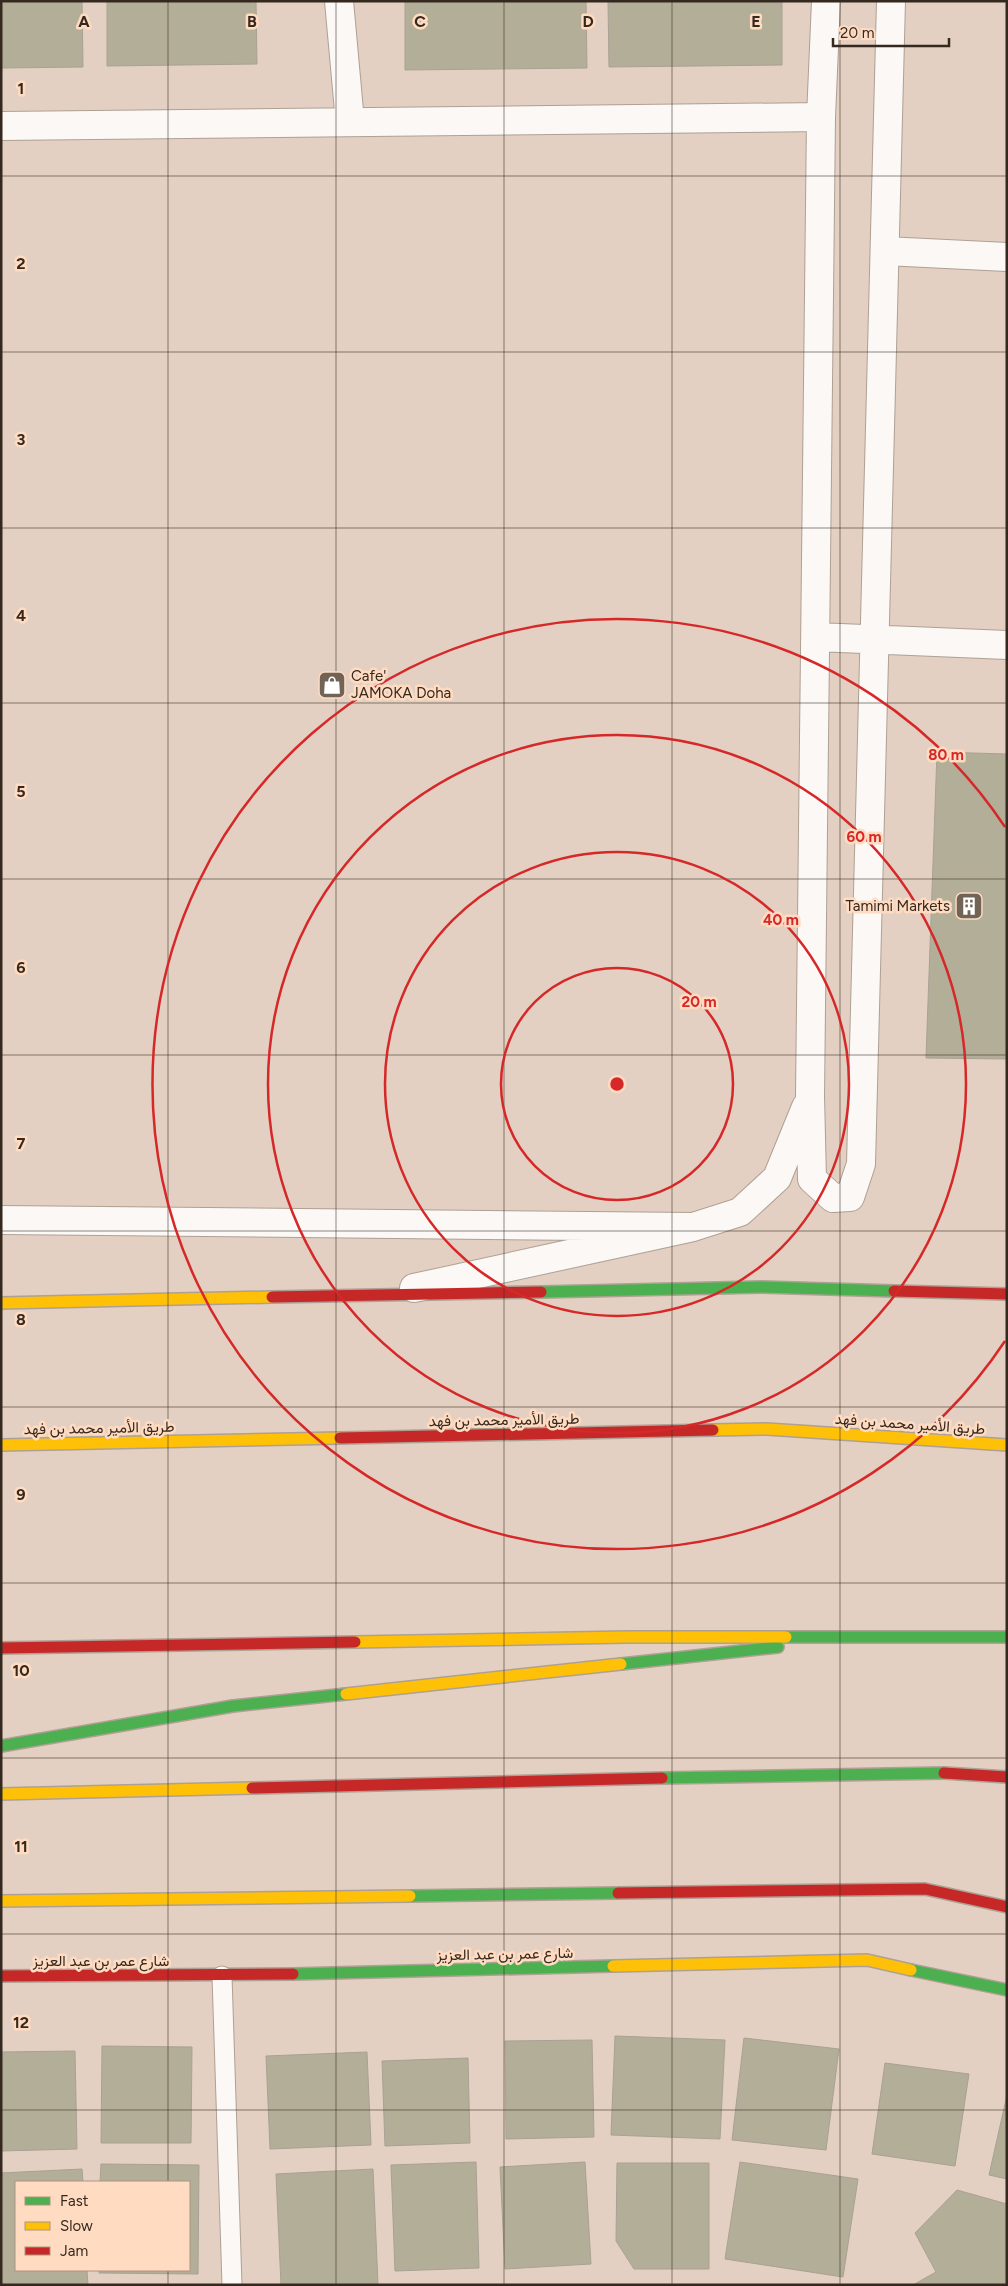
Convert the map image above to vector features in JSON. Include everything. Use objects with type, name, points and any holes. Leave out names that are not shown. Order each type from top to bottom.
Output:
[{"type":"main road","points":[[1,1303],[761,1287],[1007,1294]]},
{"type":"main road","name":"طريق الأمير محمد بن فهد","points":[[1,1445],[767,1429],[1007,1445]]},
{"type":"main road","points":[[1,1746],[234,1706],[866,1637]]},
{"type":"main road","points":[[1,1648],[606,1638],[1007,1637]]},
{"type":"main road","points":[[1,1794],[931,1772],[1007,1777]]},
{"type":"main road","points":[[1,1901],[925,1889],[1007,1907]]},
{"type":"main road","name":"شارع عمر بن عبد العزيز","points":[[1,1976],[222,1976],[867,1960],[1007,1990]]},
{"type":"street","points":[[339,1],[350,122]]},
{"type":"street","points":[[826,1],[821,117],[810,1096],[812,1179],[833,1198],[850,1197],[861,1164],[891,1]]},
{"type":"street","points":[[1,126],[821,117]]},
{"type":"street","points":[[885,250],[1007,257]]},
{"type":"street","points":[[816,637],[1007,646]]},
{"type":"street","points":[[379,1295],[693,1227],[740,1212],[777,1178],[810,1096]]},
{"type":"street","points":[[1,1220],[693,1227]]},
{"type":"lane","points":[[222,1976],[232,2285]]},
{"type":"building","points":[[1,1],[82,1],[83,67],[1,68]]},
{"type":"building","points":[[107,1],[256,1],[257,64],[107,66]]},
{"type":"building","points":[[405,1],[586,1],[587,68],[405,70]]},
{"type":"building","points":[[608,1],[782,1],[782,65],[609,67]]},
{"type":"building","name":"Tamimi Markets","points":[[937,752],[1007,754],[1007,1059],[926,1058]]},
{"type":"building","points":[[615,2036],[725,2040],[720,2139],[611,2135]]},
{"type":"building","points":[[744,2038],[839,2049],[826,2150],[732,2140]]},
{"type":"building","points":[[592,2040],[594,2137],[506,2139],[505,2041]]},
{"type":"building","points":[[102,2046],[192,2047],[191,2143],[101,2143]]},
{"type":"building","points":[[75,2051],[77,2149],[1,2151],[1,2052]]},
{"type":"building","points":[[367,2052],[371,2145],[270,2149],[266,2056]]},
{"type":"building","points":[[468,2058],[470,2143],[385,2146],[382,2061]]},
{"type":"building","points":[[885,2063],[969,2074],[955,2166],[872,2154]]},
{"type":"building","points":[[1007,2095],[1007,2179],[989,2175]]},
{"type":"building","points":[[476,2162],[479,2268],[395,2271],[391,2165]]},
{"type":"building","points":[[585,2162],[591,2264],[505,2269],[500,2167]]},
{"type":"building","points":[[740,2162],[858,2179],[843,2277],[725,2259]]},
{"type":"building","points":[[617,2163],[709,2163],[709,2269],[634,2269],[616,2241]]},
{"type":"building","points":[[101,2164],[199,2165],[198,2274],[99,2273],[99,2271],[190,2271],[190,2181],[100,2181]]},
{"type":"building","points":[[82,2169],[83,2181],[15,2181],[15,2271],[87,2271],[88,2285],[1,2285],[1,2173]]},
{"type":"building","points":[[373,2169],[378,2285],[281,2285],[276,2174]]},
{"type":"building","points":[[957,2190],[1007,2204],[1007,2285],[913,2285],[936,2272],[915,2233]]},
{"type":"traffic: fast","points":[[541,1292],[761,1287],[894,1291]]},
{"type":"traffic: fast","points":[[786,1637],[1007,1637]]},
{"type":"traffic: fast","points":[[621,1664],[778,1647]]},
{"type":"traffic: fast","points":[[1,1746],[233,1706],[346,1694]]},
{"type":"traffic: fast","points":[[662,1778],[944,1773]]},
{"type":"traffic: fast","points":[[410,1896],[618,1893]]},
{"type":"traffic: fast","points":[[293,1974],[613,1966]]},
{"type":"traffic: fast","points":[[911,1970],[1007,1990]]},
{"type":"traffic: slow","points":[[1,1303],[272,1297]]},
{"type":"traffic: slow","points":[[713,1430],[767,1429],[1007,1445]]},
{"type":"traffic: slow","points":[[1,1445],[340,1438]]},
{"type":"traffic: slow","points":[[355,1642],[626,1637],[786,1637]]},
{"type":"traffic: slow","points":[[346,1694],[621,1664]]},
{"type":"traffic: slow","points":[[1,1794],[252,1788]]},
{"type":"traffic: slow","points":[[1,1901],[410,1896]]},
{"type":"traffic: slow","points":[[613,1966],[867,1960],[911,1970]]},
{"type":"traffic: jam","points":[[894,1291],[1007,1294]]},
{"type":"traffic: jam","points":[[272,1297],[541,1292]]},
{"type":"traffic: jam","points":[[340,1438],[713,1430]]},
{"type":"traffic: jam","points":[[1,1648],[355,1642]]},
{"type":"traffic: jam","points":[[944,1773],[1007,1777]]},
{"type":"traffic: jam","points":[[252,1788],[662,1778]]},
{"type":"traffic: jam","points":[[618,1893],[925,1889],[1007,1907]]},
{"type":"traffic: jam","points":[[1,1976],[293,1974]]},
{"type":"place","name":"Cafe' JAMOKA Doha","points":[[332,685]]},
{"type":"place","name":"Tamimi Markets","points":[[969,906]]}]
